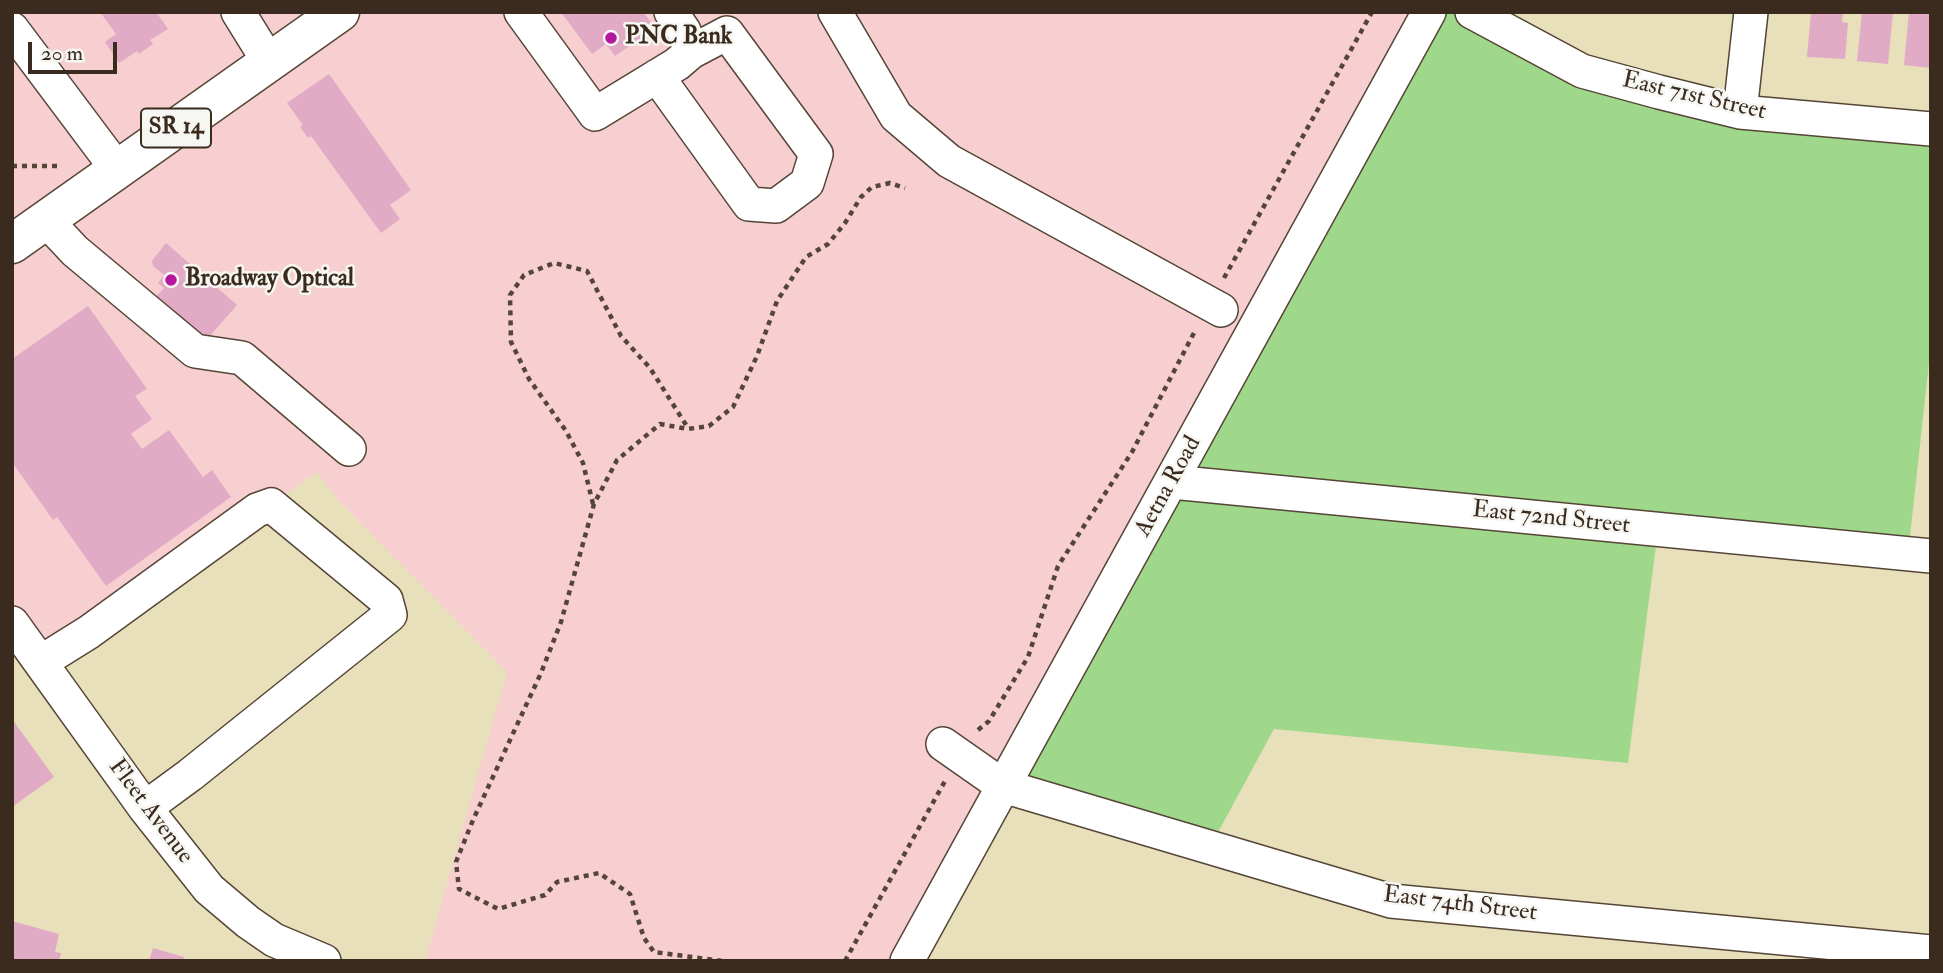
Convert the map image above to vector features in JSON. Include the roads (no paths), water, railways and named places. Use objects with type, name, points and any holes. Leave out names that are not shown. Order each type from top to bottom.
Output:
[{"type":"main road","name":"SR 14","points":[[12,244],[335,14]]},
{"type":"street","points":[[238,12],[269,62]]},
{"type":"street","points":[[521,12],[595,114],[691,52],[727,33],[816,153],[807,183],[776,206],[749,204],[657,76]]},
{"type":"street","points":[[671,12],[684,31],[691,52]]},
{"type":"street","points":[[835,12],[896,116],[948,161],[1221,310]]},
{"type":"street","name":"Aetna Road","points":[[907,961],[1429,12]]},
{"type":"street","name":"East 71st Street","points":[[1472,12],[1581,71],[1740,112],[1931,130]]},
{"type":"street","points":[[1740,112],[1751,12]]},
{"type":"street","points":[[12,29],[117,169]]},
{"type":"street","points":[[46,219],[75,251],[195,351],[242,358],[349,449]]},
{"type":"street","name":"East 72nd Street","points":[[1172,482],[1931,556]]},
{"type":"street","points":[[41,662],[89,632],[257,510],[271,505],[386,600],[390,615],[145,808]]},
{"type":"street","name":"Fleet Avenue","points":[[12,623],[175,849],[219,898],[274,940],[324,961]]},
{"type":"street","name":"East 74th Street","points":[[951,749],[1003,786],[1391,901],[1931,952]]},
{"type":"place","name":"PNC Bank","points":[[611,38]]},
{"type":"place","name":"Broadway Optical","points":[[171,280]]}]
